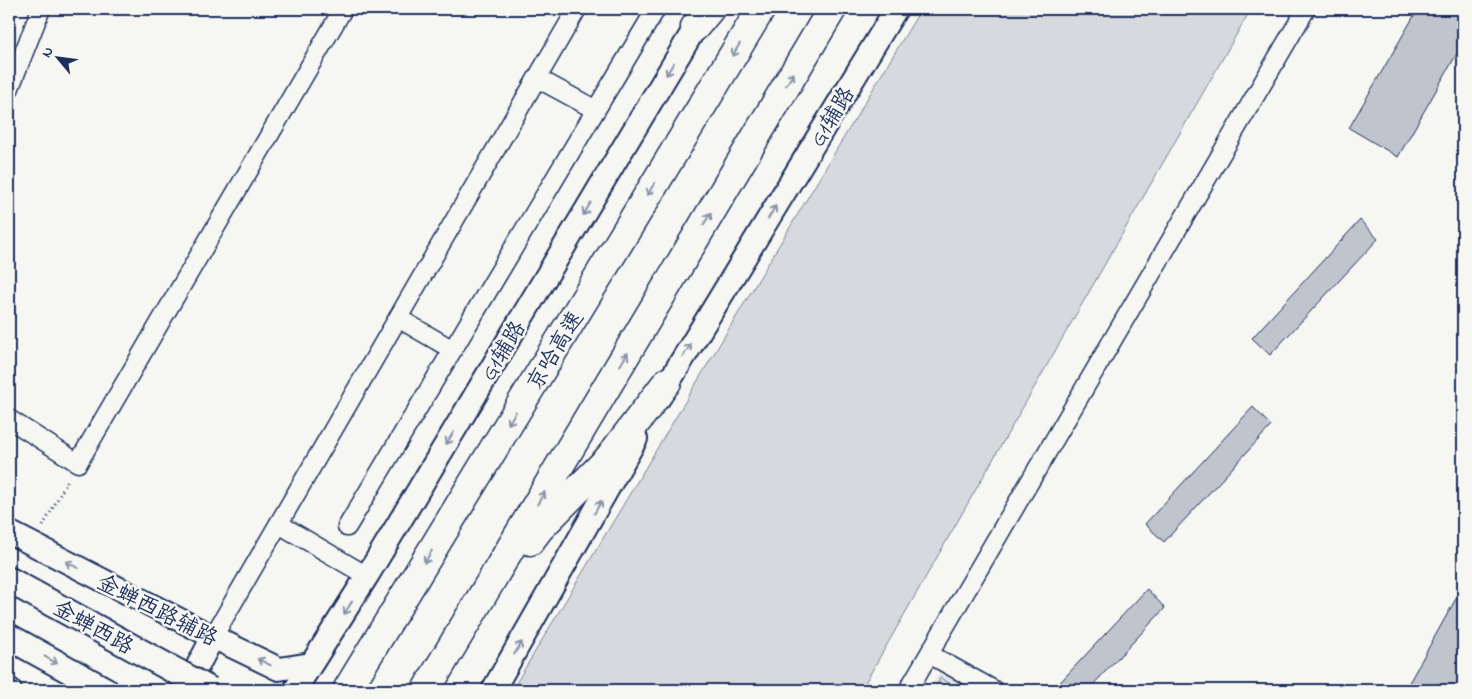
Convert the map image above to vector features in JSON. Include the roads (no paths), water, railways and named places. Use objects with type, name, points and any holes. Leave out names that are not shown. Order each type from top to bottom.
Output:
[{"type":"highway","name":"京哈高速","points":[[347,690],[761,9]]},
{"type":"highway","points":[[426,690],[832,9]]},
{"type":"highway","points":[[462,632],[540,528],[609,458],[668,382]]},
{"type":"main road","name":"金蝉西路","points":[[9,580],[182,682],[210,690]]},
{"type":"main road","points":[[9,637],[105,690]]},
{"type":"street","points":[[9,90],[41,9]]},
{"type":"street","points":[[9,419],[78,462],[343,9]]},
{"type":"street","points":[[182,682],[213,637],[577,9]]},
{"type":"street","points":[[347,526],[656,9]]},
{"type":"street","name":"G1辅路","points":[[493,690],[668,382],[896,9]]},
{"type":"street","points":[[908,690],[1306,9]]},
{"type":"street","name":"G1辅路","points":[[295,690],[367,576],[704,15]]},
{"type":"street","points":[[537,78],[596,110]]},
{"type":"street","points":[[398,318],[453,350]]},
{"type":"street","points":[[278,524],[367,576]]},
{"type":"street","name":"金蝉西路辅路","points":[[9,532],[279,669],[311,664]]},
{"type":"street","points":[[929,654],[994,690]]}]
